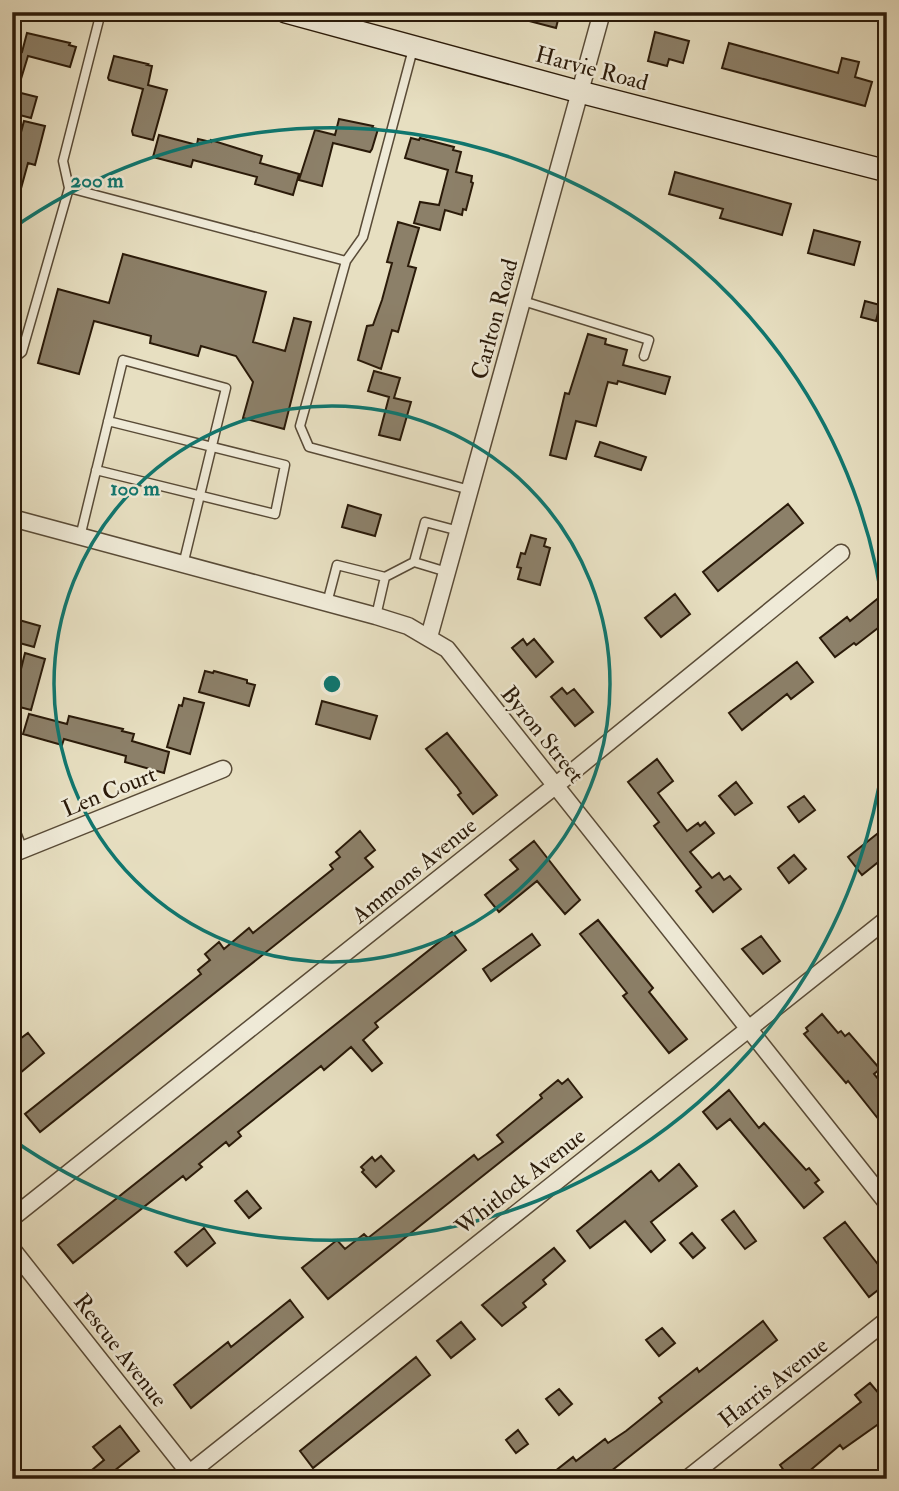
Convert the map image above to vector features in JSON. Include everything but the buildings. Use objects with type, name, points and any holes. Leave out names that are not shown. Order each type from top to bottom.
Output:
[{"type":"street","name":"Harvie Road","points":[[286,12],[580,93],[887,171]]},
{"type":"street","name":"Carlton Road","points":[[429,637],[602,12]]},
{"type":"street","name":"Byron Street","points":[[12,519],[376,616],[408,626],[447,649],[887,1203]]},
{"type":"street","name":"Ammons Avenue","points":[[12,1218],[555,786],[841,553]]},
{"type":"street","name":"Len Court","points":[[18,852],[223,769]]},
{"type":"street","name":"Whitlock Avenue","points":[[189,1477],[887,919]]},
{"type":"street","name":"Rescue Avenue","points":[[12,1249],[189,1477]]},
{"type":"street","name":"Harris Avenue","points":[[687,1479],[887,1320]]},
{"type":"lane","points":[[12,360],[22,352],[69,188],[63,161],[101,12]]},
{"type":"lane","points":[[413,47],[363,237],[346,261],[300,426],[309,447],[470,491]]},
{"type":"lane","points":[[69,188],[346,261]]},
{"type":"lane","points":[[523,301],[649,340],[645,356]]},
{"type":"lane","points":[[80,537],[122,360],[226,388],[183,565]]},
{"type":"lane","points":[[96,470],[275,514],[285,465],[108,421]]},
{"type":"lane","points":[[327,603],[337,565],[385,578],[414,562],[425,522],[459,531]]},
{"type":"lane","points":[[414,562],[447,572]]},
{"type":"lane","points":[[376,616],[385,578]]},
{"type":"lane","points":[[12,822],[18,852]]}]
